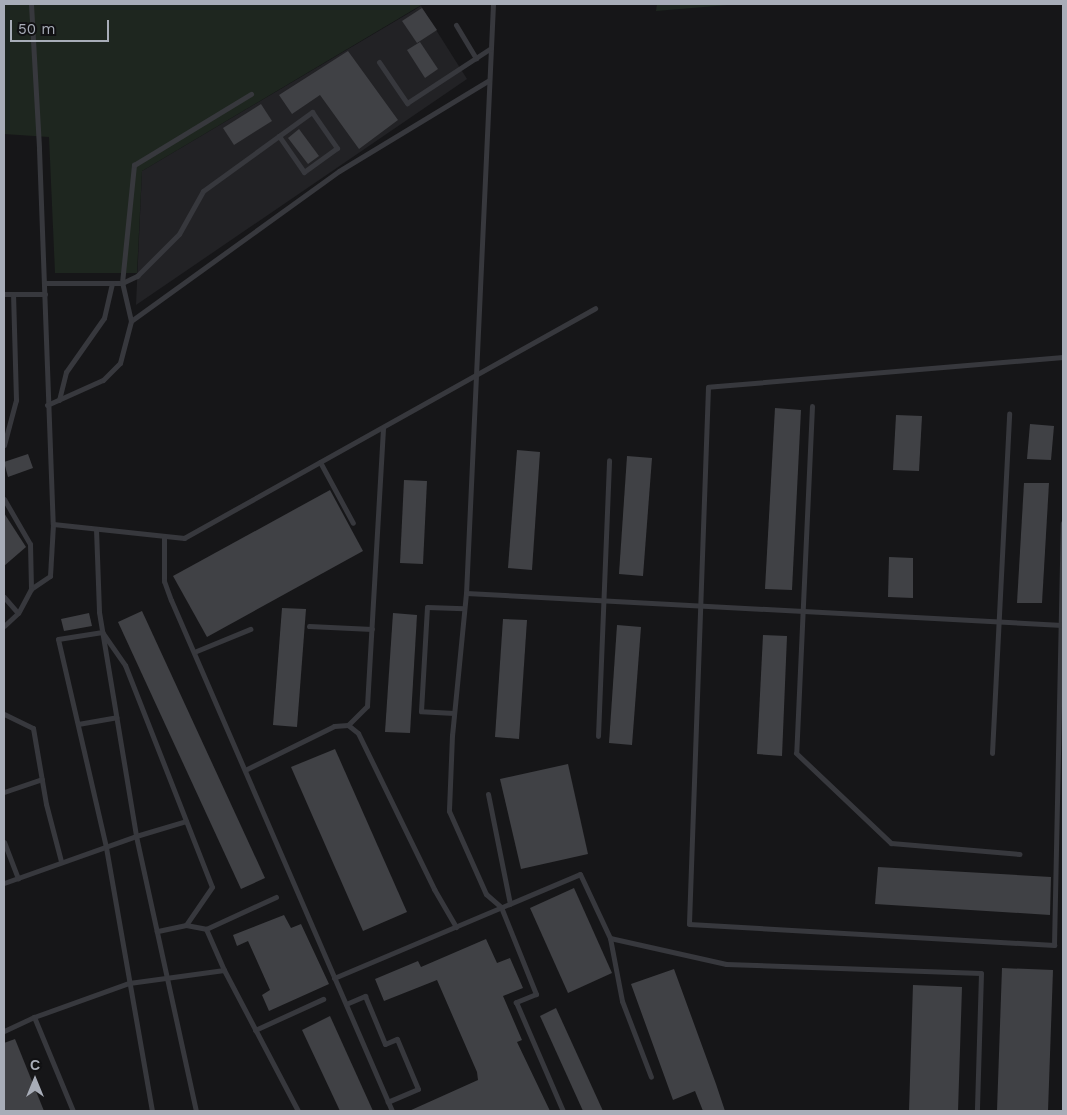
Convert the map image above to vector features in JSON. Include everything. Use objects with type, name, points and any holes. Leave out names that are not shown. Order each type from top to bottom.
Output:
[{"type":"lane","points":[[4,626],[18,613],[31,589],[50,576],[53,524],[47,405],[45,294],[30,4]]},
{"type":"lane","points":[[493,4],[466,593],[454,713],[449,811],[486,894],[501,907],[536,994],[516,1002],[562,1111]]},
{"type":"lane","points":[[456,25],[476,58]]},
{"type":"lane","points":[[379,62],[407,104],[491,48]]},
{"type":"lane","points":[[131,321],[339,171],[489,80]]},
{"type":"lane","points":[[47,405],[103,380],[120,363],[131,321],[122,283],[134,165],[251,94]]},
{"type":"lane","points":[[44,283],[122,283],[137,276],[179,234],[203,191],[312,112],[337,148],[304,172],[279,136]]},
{"type":"lane","points":[[58,400],[66,372],[104,318],[112,283]]},
{"type":"lane","points":[[4,294],[45,294]]},
{"type":"lane","points":[[4,445],[16,400],[13,294]]},
{"type":"lane","points":[[53,524],[184,538],[595,308]]},
{"type":"lane","points":[[1063,357],[708,387],[702,604],[689,924],[1054,944],[1063,523]]},
{"type":"lane","points":[[812,406],[800,611],[796,753],[890,843],[1020,854]]},
{"type":"lane","points":[[992,753],[1009,413]]},
{"type":"lane","points":[[245,770],[334,726],[348,725],[367,706],[383,427]]},
{"type":"lane","points":[[598,736],[609,460]]},
{"type":"lane","points":[[320,462],[353,523]]},
{"type":"lane","points":[[4,499],[30,544],[31,589]]},
{"type":"lane","points":[[96,529],[102,632],[136,836],[196,1111]]},
{"type":"lane","points":[[164,536],[164,581],[392,1111]]},
{"type":"lane","points":[[466,593],[702,604],[1062,625]]},
{"type":"lane","points":[[4,596],[18,613]]},
{"type":"lane","points":[[454,713],[421,711],[427,607],[464,608]]},
{"type":"lane","points":[[309,626],[372,629]]},
{"type":"lane","points":[[194,652],[250,629]]},
{"type":"lane","points":[[102,632],[58,639],[106,847],[152,1111]]},
{"type":"lane","points":[[102,632],[126,665],[212,887],[186,925]]},
{"type":"lane","points":[[4,714],[33,728],[42,779],[61,861]]},
{"type":"lane","points":[[78,724],[116,717]]},
{"type":"lane","points":[[348,725],[358,733],[456,927]]},
{"type":"lane","points":[[4,792],[42,779]]},
{"type":"lane","points":[[488,794],[510,904]]},
{"type":"lane","points":[[4,883],[61,861],[186,821]]},
{"type":"lane","points":[[4,842],[18,878]]},
{"type":"lane","points":[[334,978],[580,874],[610,938],[622,1001],[651,1077]]},
{"type":"lane","points":[[157,931],[186,925],[206,929],[276,897]]},
{"type":"lane","points":[[206,929],[224,970],[298,1111]]},
{"type":"lane","points":[[610,938],[726,964],[981,973],[977,1111]]},
{"type":"lane","points":[[4,1031],[34,1017],[129,982],[224,970]]},
{"type":"lane","points":[[346,1004],[365,996],[385,1044],[397,1039],[418,1090],[388,1102]]},
{"type":"lane","points":[[255,1030],[323,999]]},
{"type":"lane","points":[[34,1017],[74,1111]]},
{"type":"shaded area","points":[[4,4],[423,4],[142,171],[137,273],[55,273],[49,137],[4,134]]},
{"type":"shaded area","points":[[657,4],[740,4],[656,11]]},
{"type":"shaded area","points":[[421,6],[467,79],[136,305],[142,171]]},
{"type":"building","points":[[422,8],[437,30],[417,43],[402,21]]},
{"type":"building","points":[[420,42],[438,69],[425,78],[407,50]]},
{"type":"building","points":[[348,51],[398,120],[359,149],[320,95],[292,114],[279,95]]},
{"type":"building","points":[[261,104],[272,121],[234,145],[223,128]]},
{"type":"building","points":[[299,129],[319,156],[308,164],[288,138]]},
{"type":"building","points":[[775,408],[801,410],[792,590],[765,589]]},
{"type":"building","points":[[896,415],[922,416],[919,471],[893,470]]},
{"type":"building","points":[[1030,424],[1054,426],[1051,460],[1027,459]]},
{"type":"building","points":[[517,450],[540,452],[532,570],[508,568]]},
{"type":"building","points":[[28,454],[33,468],[8,477],[4,462]]},
{"type":"building","points":[[627,456],[652,458],[643,576],[619,574]]},
{"type":"building","points":[[404,480],[427,481],[423,564],[400,563]]},
{"type":"building","points":[[1024,483],[1049,483],[1042,603],[1017,603]]},
{"type":"building","points":[[330,490],[363,551],[207,637],[173,576]]},
{"type":"building","points":[[4,513],[26,547],[4,566]]},
{"type":"building","points":[[889,557],[913,558],[913,598],[888,597]]},
{"type":"building","points":[[282,608],[306,609],[297,727],[273,725]]},
{"type":"building","points":[[142,611],[265,878],[241,889],[118,622]]},
{"type":"building","points":[[89,613],[92,626],[64,631],[61,619]]},
{"type":"building","points":[[393,613],[417,615],[410,733],[385,732]]},
{"type":"building","points":[[503,619],[527,620],[519,739],[495,737]]},
{"type":"building","points":[[617,625],[641,627],[632,745],[609,743]]},
{"type":"building","points":[[763,635],[787,636],[782,756],[757,754]]},
{"type":"building","points":[[335,749],[407,912],[363,931],[291,767]]},
{"type":"building","points":[[568,764],[588,854],[521,869],[500,779]]},
{"type":"building","points":[[878,867],[1051,877],[1050,915],[875,904]]},
{"type":"building","points":[[574,888],[612,973],[568,993],[530,908]]},
{"type":"building","points":[[284,915],[291,928],[301,924],[329,984],[269,1011],[262,995],[270,990],[248,941],[237,946],[233,935]]},
{"type":"building","points":[[486,939],[497,963],[510,958],[523,988],[503,996],[522,1040],[517,1042],[550,1111],[409,1111],[478,1080],[477,1072],[437,980],[384,1001],[375,979],[418,961],[421,967]]},
{"type":"building","points":[[1002,968],[1053,970],[1048,1111],[997,1111]]},
{"type":"building","points":[[674,969],[725,1111],[703,1111],[695,1091],[673,1100],[631,984]]},
{"type":"building","points":[[913,985],[962,987],[958,1111],[909,1111]]},
{"type":"building","points":[[556,1008],[603,1111],[583,1111],[540,1016]]},
{"type":"building","points":[[330,1016],[373,1111],[340,1111],[302,1030]]},
{"type":"building","points":[[15,1039],[44,1111],[4,1111],[4,1043]]}]
